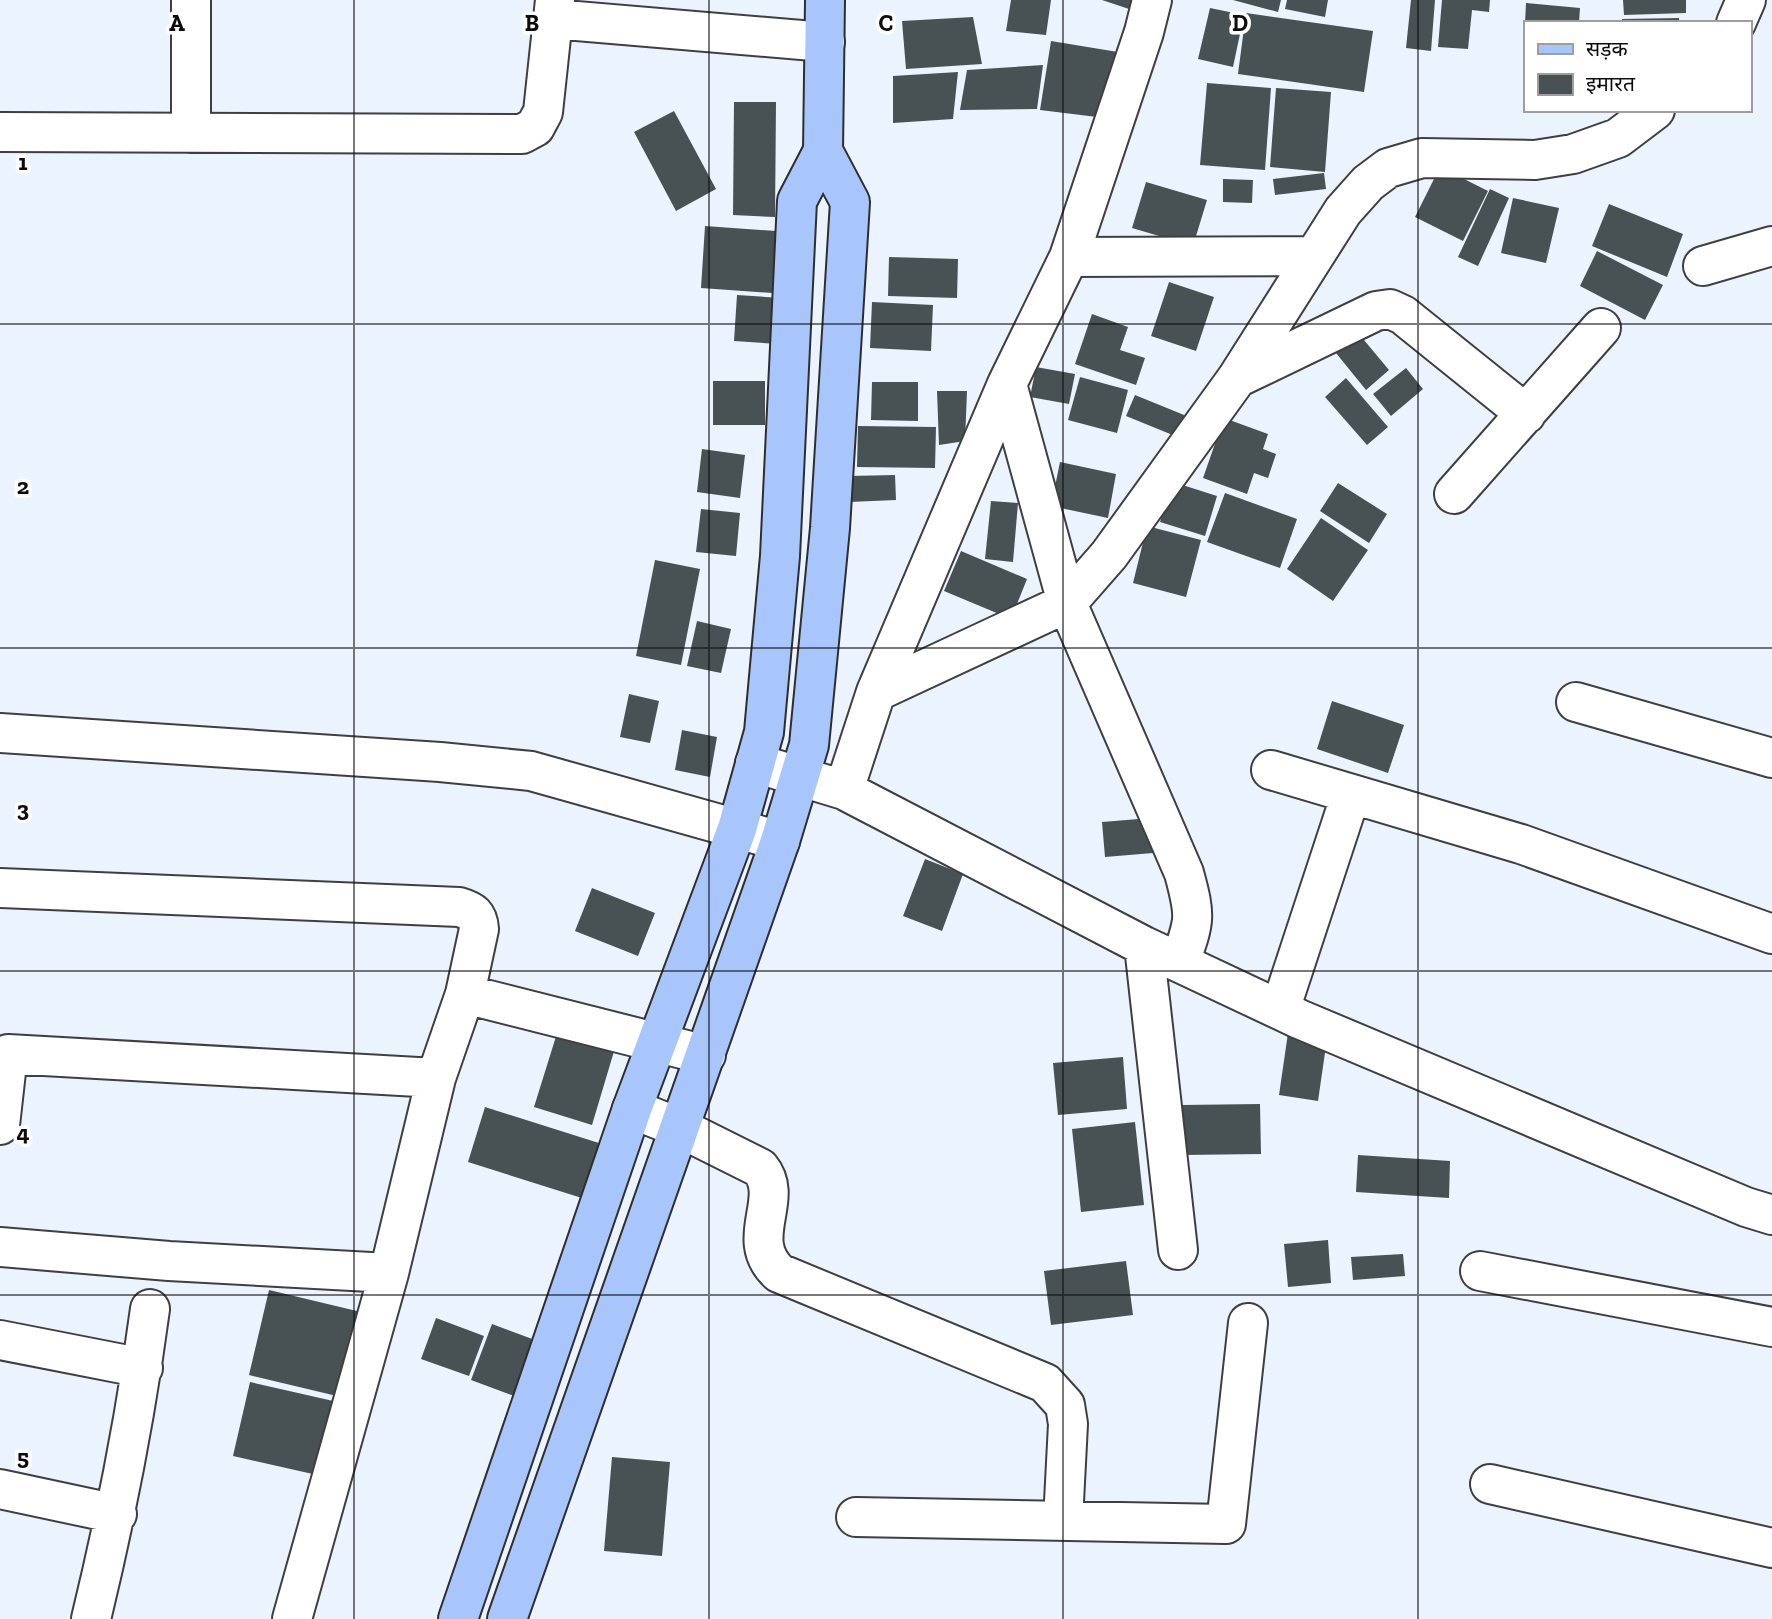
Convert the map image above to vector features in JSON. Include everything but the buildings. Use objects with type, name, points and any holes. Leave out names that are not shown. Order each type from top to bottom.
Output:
[{"type":"street","points":[[191,0],[191,133]]},
{"type":"street","points":[[458,1619],[656,1042],[737,829],[764,732],[780,556],[797,201],[823,150],[825,0]]},
{"type":"street","points":[[844,790],[876,692],[1007,384],[1069,257],[1144,32],[1152,0]]},
{"type":"street","points":[[1737,21],[1746,0]]},
{"type":"street","points":[[0,132],[522,134],[535,127],[543,112],[554,9],[825,42]]},
{"type":"street","points":[[876,692],[1067,603],[1109,555],[1237,378],[1343,211],[1368,183],[1388,168],[1422,158],[1535,160],[1573,154],[1618,138],[1652,112]]},
{"type":"street","points":[[507,1619],[780,841],[809,745],[830,528],[850,202],[823,150]]},
{"type":"street","points":[[1703,266],[1772,246]]},
{"type":"street","points":[[1069,257],[1314,256]]},
{"type":"street","points":[[1237,378],[1362,317],[1390,309],[1403,315],[1526,414]]},
{"type":"street","points":[[1454,495],[1601,328]]},
{"type":"street","points":[[1007,384],[1067,603],[1184,873],[1194,909],[1193,926],[1180,962]]},
{"type":"street","points":[[1576,702],[1772,758]]},
{"type":"street","points":[[0,733],[440,762],[531,771],[780,841]]},
{"type":"street","points":[[755,762],[844,790],[1144,946],[1280,1010],[1746,1207],[1772,1215]]},
{"type":"street","points":[[1270,770],[1521,844],[1772,934]]},
{"type":"street","points":[[1280,1010],[1351,794]]},
{"type":"street","points":[[0,888],[459,907],[472,910],[479,920],[466,994],[436,1078],[390,1273],[292,1619]]},
{"type":"street","points":[[1144,946],[1178,1250]]},
{"type":"street","points":[[466,994],[706,1055]]},
{"type":"street","points":[[0,1125],[4,1053],[436,1078]]},
{"type":"street","points":[[632,1110],[680,1128],[749,1162],[766,1175],[769,1186],[763,1248],[769,1264],[779,1273],[1045,1383],[1065,1405],[1068,1424],[1063,1521]]},
{"type":"street","points":[[0,1247],[169,1261],[390,1273]]},
{"type":"street","points":[[1480,1271],[1772,1327]]},
{"type":"street","points":[[91,1619],[117,1514],[150,1309]]},
{"type":"street","points":[[856,1517],[1226,1524],[1248,1323]]},
{"type":"street","points":[[0,1340],[142,1368]]},
{"type":"street","points":[[1490,1484],[1772,1548]]},
{"type":"street","points":[[0,1489],[117,1514]]}]
